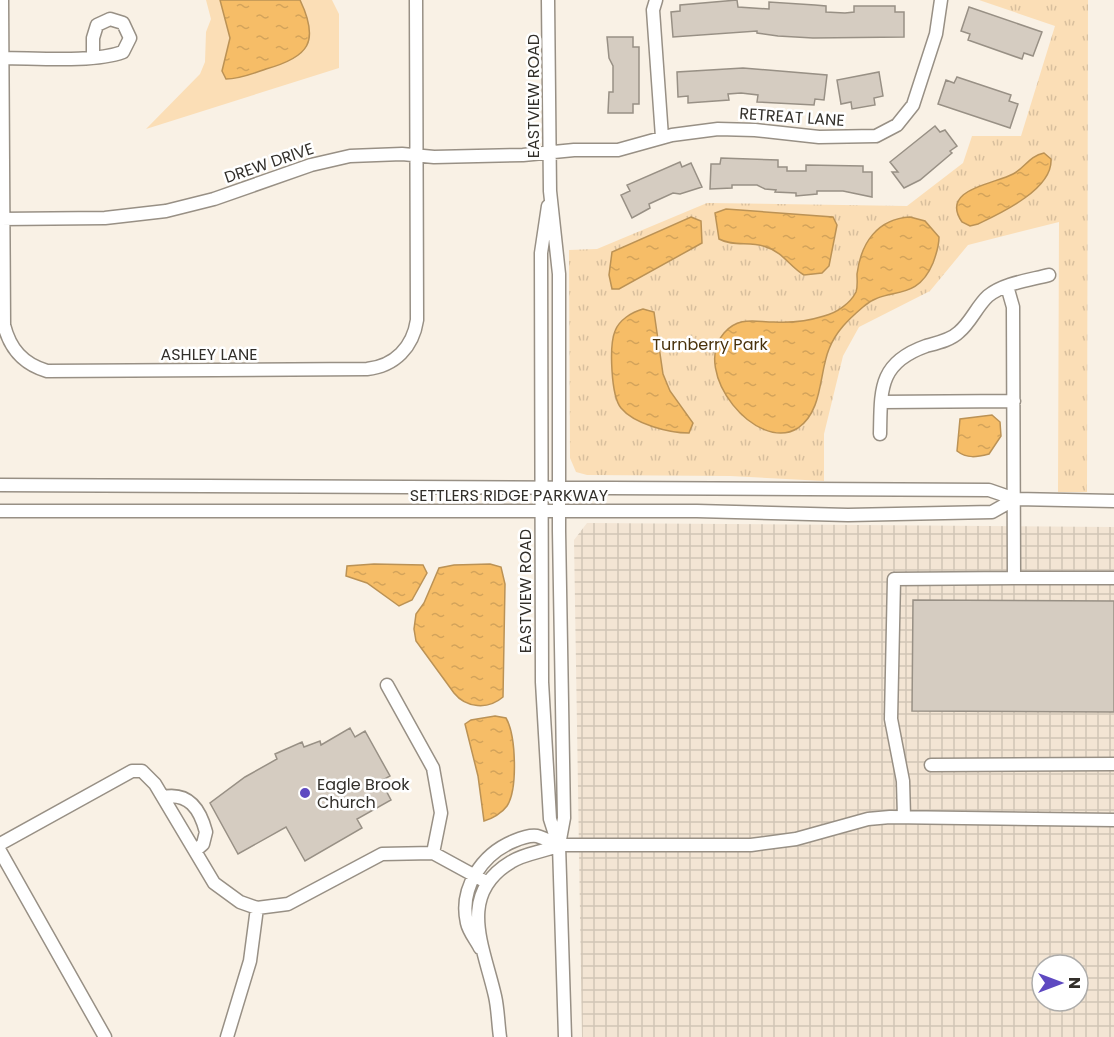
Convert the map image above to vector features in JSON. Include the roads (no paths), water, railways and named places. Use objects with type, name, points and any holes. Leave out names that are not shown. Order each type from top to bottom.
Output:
[{"type":"street","name":"ASHLEY LANE","points":[[2,0],[4,325],[17,353],[29,365],[38,369],[57,371],[377,368],[401,355],[416,330],[416,0]]},
{"type":"street","name":"EASTVIEW ROAD","points":[[548,0],[550,191],[558,249],[564,818],[559,845],[565,1037]]},
{"type":"street","points":[[656,0],[653,14],[657,44],[658,105],[662,137]]},
{"type":"street","name":"RETREAT LANE","points":[[549,153],[618,150],[662,137],[696,131],[734,129],[814,137],[861,138],[889,130],[904,118],[915,100],[936,34],[941,0]]},
{"type":"street","points":[[3,58],[93,57]]},
{"type":"street","name":"DREW DRIVE","points":[[2,219],[105,218],[166,211],[214,199],[331,160],[371,154],[434,157],[549,153]]},
{"type":"street","name":"EASTVIEW ROAD","points":[[550,191],[541,254],[542,682],[550,819],[559,845]]},
{"type":"street","points":[[880,434],[880,402],[884,381],[895,363],[911,351],[951,338],[959,332],[987,297],[1007,286],[1049,275]]},
{"type":"street","points":[[1007,286],[1013,307],[1014,578]]},
{"type":"street","points":[[880,402],[1014,401]]},
{"type":"street","name":"SETTLERS RIDGE PARKWAY","points":[[0,485],[990,490],[1015,499],[1114,501]]},
{"type":"street","name":"SETTLERS RIDGE PARKWAY","points":[[0,511],[697,511],[848,515],[992,512],[1015,499]]},
{"type":"street","points":[[904,817],[903,781],[894,748],[891,719],[894,579],[1114,578]]},
{"type":"street","points":[[387,685],[432,768],[441,813],[433,853]]},
{"type":"street","points":[[931,765],[1114,764]]},
{"type":"street","points":[[0,844],[132,771],[142,771],[155,783],[214,883],[240,902],[257,908],[288,904],[382,854],[433,853],[488,883]]},
{"type":"street","points":[[163,797],[174,795],[186,797],[195,809],[206,832],[203,844],[195,852]]},
{"type":"street","points":[[500,1037],[495,997],[480,948],[467,925],[465,910],[468,891],[474,875],[487,858],[514,841],[535,836],[559,845],[751,845],[796,839],[868,819],[904,817],[1114,820]]},
{"type":"street","points":[[480,948],[478,907],[492,876],[516,859],[540,854],[559,845]]},
{"type":"street","points":[[0,851],[105,1037]]},
{"type":"street","points":[[227,1037],[250,961],[257,908]]},
{"type":"water","points":[[220,0],[300,0],[309,27],[307,46],[301,53],[281,64],[242,77],[226,79],[222,71],[230,38]]},
{"type":"water","points":[[1044,153],[1051,159],[1049,170],[1035,190],[1012,207],[978,224],[970,226],[962,222],[957,211],[958,202],[963,195],[972,189],[1013,174]]},
{"type":"water","points":[[726,209],[833,217],[837,225],[829,266],[822,273],[804,275],[772,249],[760,245],[730,243],[719,239],[715,213]]},
{"type":"water","points":[[691,217],[701,221],[702,243],[619,289],[612,289],[609,275],[612,252]]},
{"type":"water","points":[[910,217],[925,221],[939,237],[933,263],[926,276],[910,289],[872,300],[843,326],[829,349],[812,412],[798,428],[782,433],[764,430],[748,420],[733,405],[722,387],[715,368],[716,349],[724,333],[741,322],[799,321],[829,315],[838,310],[856,292],[862,252],[873,235],[888,222]]},
{"type":"water","points":[[643,309],[654,312],[663,374],[670,391],[693,423],[689,433],[662,429],[643,423],[627,414],[618,402],[612,371],[613,338],[615,331],[626,317]]},
{"type":"water","points":[[992,415],[1000,422],[1001,436],[989,454],[972,457],[957,451],[960,419]]},
{"type":"water","points":[[490,564],[501,567],[505,584],[503,697],[491,704],[477,706],[465,702],[454,693],[416,641],[414,629],[416,614],[424,603],[439,568],[454,565]]},
{"type":"water","points":[[423,565],[427,573],[412,600],[399,606],[367,583],[346,576],[347,566]]},
{"type":"water","points":[[495,716],[506,718],[512,737],[513,787],[511,798],[505,809],[484,821],[478,776],[465,724],[471,720]]},
{"type":"place","name":"Eagle Brook Church","points":[[305,793]]},
{"type":"park label","name":"Turnberry Park","points":[[710,344]]}]
